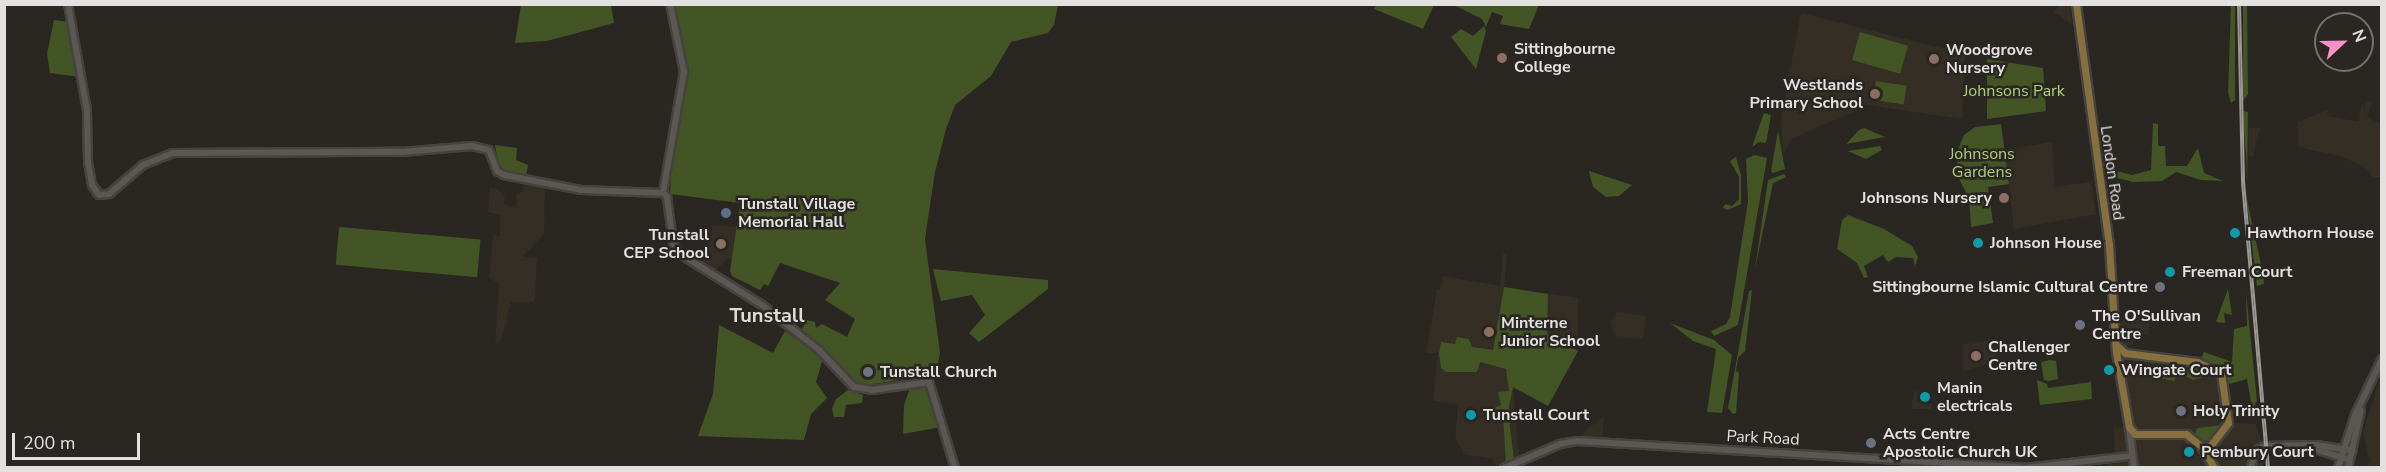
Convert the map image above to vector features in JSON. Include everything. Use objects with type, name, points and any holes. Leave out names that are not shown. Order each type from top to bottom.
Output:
[{"type":"main road","name":"London Road","points":[[2076,4],[2109,245],[2117,345],[2132,436]]},
{"type":"main road","points":[[2117,345],[2129,354],[2197,362],[2221,373],[2228,423],[2215,440],[2210,459]]},
{"type":"main road","points":[[2120,364],[2129,354]]},
{"type":"main road","points":[[2132,436],[2181,432],[2194,439],[2210,459],[2214,468]]},
{"type":"main road","points":[[2194,439],[2215,440]]},
{"type":"street","points":[[68,4],[87,111],[88,162],[92,185],[99,195],[109,194],[142,165],[173,153],[402,152],[472,146],[489,150],[497,171],[504,175],[581,190],[663,193],[667,197],[673,243],[680,254],[762,305],[819,350],[854,387],[872,390],[929,382],[955,468]]},
{"type":"street","points":[[663,193],[684,72],[670,4]]},
{"type":"street","points":[[2338,468],[2362,401],[2382,360]]},
{"type":"street","points":[[2348,468],[2362,401]]},
{"type":"street","points":[[2132,436],[2131,456],[2134,468]]},
{"type":"street","name":"Park Road","points":[[1504,468],[1560,444],[1577,441],[2025,468],[2131,456]]},
{"type":"street","points":[[2251,468],[2260,447],[2305,446],[2353,451]]},
{"type":"street","points":[[2305,446],[2350,459]]},
{"type":"shaded area","points":[[2057,5],[2070,5],[2072,25],[2053,11],[2057,11]]},
{"type":"shaded area","name":"Westlands Primary School","points":[[1801,13],[1965,54],[1962,119],[1868,105],[1793,138],[1783,154],[1781,118]]},
{"type":"shaded area","points":[[2367,101],[2372,102],[2367,118],[2381,123],[2380,177],[2373,177],[2365,167],[2340,156],[2298,147],[2298,122],[2327,110],[2328,116],[2359,122],[2361,105],[2365,107]]},
{"type":"shaded area","points":[[2249,128],[2260,128],[2253,157],[2249,155]]},
{"type":"shaded area","points":[[2052,142],[2055,187],[2091,182],[2096,214],[2014,229],[2005,150]]},
{"type":"shaded area","points":[[524,180],[545,184],[544,234],[522,257],[537,258],[535,298],[534,302],[511,302],[502,339],[495,346],[499,283],[489,278],[493,235],[500,236],[500,215],[488,212],[490,188],[498,189],[505,198],[503,204],[516,208],[517,193],[523,192]]},
{"type":"shaded area","name":"Tunstall CEP School","points":[[713,225],[737,227],[733,259],[727,259],[713,273],[701,266]]},
{"type":"shaded area","points":[[1503,254],[1507,255],[1504,287],[1578,298],[1578,351],[1548,406],[1513,388],[1519,456],[1496,467],[1493,459],[1464,454],[1455,437],[1458,404],[1433,401],[1438,353],[1426,353],[1437,289],[1440,290],[1443,276],[1500,286]]},
{"type":"shaded area","points":[[1616,312],[1646,316],[1643,339],[1616,337],[1610,321],[1614,320]]},
{"type":"shaded area","points":[[2137,316],[2150,319],[2148,335],[2135,333],[2132,345],[2120,348],[2120,319]]},
{"type":"shaded area","points":[[1995,340],[1996,361],[1963,371],[1963,344]]},
{"type":"shaded area","points":[[2138,350],[2193,357],[2220,368],[2224,373],[2230,423],[2255,424],[2262,442],[2264,467],[2097,468],[2116,462],[2113,428],[2132,427],[2121,362],[2130,352]]},
{"type":"shaded area","points":[[2381,375],[2381,467],[2365,467],[2370,462],[2363,432]]},
{"type":"shaded area","points":[[1930,389],[1932,409],[1911,409],[1914,392]]},
{"type":"shaded area","points":[[1604,416],[1602,439],[1582,438],[1584,432]]},
{"type":"green space","points":[[1376,4],[1434,5],[1423,29],[1374,9]]},
{"type":"green space","points":[[521,5],[611,5],[614,23],[547,41],[515,43]]},
{"type":"green space","points":[[673,5],[1058,5],[1054,25],[1048,33],[1011,42],[991,76],[955,105],[946,129],[935,172],[925,239],[940,353],[938,364],[928,375],[857,387],[832,359],[799,334],[807,320],[815,322],[816,328],[822,324],[847,337],[855,319],[825,300],[840,283],[780,263],[768,286],[764,284],[760,290],[732,276],[730,271],[740,203],[670,194],[672,150],[686,62]]},
{"type":"green space","points":[[1454,5],[1539,5],[1529,29],[1500,24],[1503,16],[1492,12],[1486,27],[1482,19]]},
{"type":"green space","points":[[2231,5],[2235,5],[2235,100],[2231,103],[2228,92]]},
{"type":"green space","points":[[2243,5],[2247,5],[2248,94],[2243,101]]},
{"type":"green space","points":[[54,20],[69,22],[80,77],[50,73],[47,54]]},
{"type":"green space","points":[[1484,26],[1486,31],[1476,69],[1451,37],[1461,29],[1473,36]]},
{"type":"green space","points":[[1860,32],[1908,46],[1900,74],[1852,60]]},
{"type":"green space","name":"Johnsons Park","points":[[1987,59],[2043,68],[2046,111],[1987,119]]},
{"type":"green space","points":[[1876,81],[1907,86],[1904,105],[1873,100]]},
{"type":"green space","points":[[2242,111],[2248,112],[2247,184],[2246,154]]},
{"type":"green space","points":[[1764,113],[1771,115],[1766,143],[1759,142],[1752,147]]},
{"type":"green space","points":[[2153,123],[2158,124],[2158,146],[2165,146],[2166,166],[2187,166],[2198,148],[2204,173],[2223,181],[2201,180],[2176,172],[2162,181],[2133,182],[2105,175],[2105,168],[2132,175],[2151,170]]},
{"type":"green space","name":"Johnsons Gardens","points":[[2001,124],[2009,184],[1988,187],[1993,223],[1971,227],[1969,198],[1954,169],[1960,157],[1956,154],[1964,135],[1975,127]]},
{"type":"green space","points":[[1864,128],[1885,137],[1846,144],[1859,130]]},
{"type":"green space","points":[[1778,131],[1785,169],[1773,173],[1771,171]]},
{"type":"green space","points":[[495,145],[517,148],[516,160],[528,165],[526,176],[509,174],[499,167]]},
{"type":"green space","points":[[1880,146],[1882,150],[1866,159],[1848,151]]},
{"type":"green space","points":[[1755,155],[1767,158],[1738,325],[1714,336],[1711,331],[1726,324],[1730,317],[1748,201],[1746,159]]},
{"type":"green space","points":[[1736,157],[1741,175],[1741,204],[1728,210],[1723,208],[1725,204],[1732,206],[1739,199],[1739,177],[1730,161]]},
{"type":"green space","points":[[1589,171],[1632,185],[1619,196],[1606,197],[1593,187]]},
{"type":"green space","points":[[1784,174],[1786,177],[1773,183],[1755,269],[1768,180]]},
{"type":"green space","points":[[2246,195],[2263,274],[2264,284],[2257,286]]},
{"type":"green space","points":[[1848,215],[1884,229],[1912,246],[1918,257],[1915,266],[1913,258],[1896,257],[1888,262],[1883,255],[1864,266],[1868,277],[1864,278],[1857,263],[1837,249],[1842,220]]},
{"type":"green space","points":[[339,227],[480,239],[477,277],[336,265]]},
{"type":"green space","points":[[933,269],[1048,280],[1048,289],[979,342],[969,333],[985,315],[972,295],[941,301]]},
{"type":"green space","points":[[1504,287],[1548,294],[1547,334],[1578,351],[1548,406],[1513,387],[1508,412],[1514,460],[1506,464],[1503,417],[1494,408],[1501,405],[1498,392],[1509,391],[1506,369],[1480,362],[1477,372],[1446,372],[1441,368],[1439,354],[1441,342],[1455,344],[1457,337],[1469,339],[1472,347],[1493,350]]},
{"type":"green space","points":[[2228,289],[2232,315],[2224,313],[2225,323],[2216,322]]},
{"type":"green space","points":[[1752,290],[1745,351],[1738,358],[1736,371],[1739,373],[1736,413],[1733,414],[1728,408],[1749,291]]},
{"type":"green space","points":[[2246,292],[2257,401],[2252,409],[2247,379],[2229,384],[2221,368],[2200,360],[2204,352],[2232,362],[2234,329],[2247,326]]},
{"type":"green space","points":[[1670,323],[1714,340],[1732,355],[1722,413],[1707,412],[1716,349],[1693,341]]},
{"type":"green space","points":[[719,325],[773,353],[785,331],[823,358],[816,382],[827,398],[811,414],[804,440],[698,436],[713,394]]},
{"type":"green space","points":[[2056,361],[2058,379],[2048,381],[2044,380],[2041,362]]},
{"type":"green space","points":[[2192,364],[2209,375],[2193,380],[2179,373],[2174,381],[2150,376],[2148,366]]},
{"type":"green space","points":[[2037,380],[2047,384],[2048,388],[2091,382],[2092,399],[2040,405]]},
{"type":"green space","points":[[911,385],[928,385],[941,427],[903,434],[904,405]]},
{"type":"green space","points":[[848,390],[863,395],[862,403],[846,405],[844,417],[834,417],[832,409],[836,399]]},
{"type":"green space","points":[[2224,425],[2211,440],[2203,441],[2195,435],[2197,428]]},
{"type":"railway","points":[[2239,4],[2243,182],[2268,468]]},
{"type":"place","name":"Sittingbourne College","points":[[1502,58]]},
{"type":"place","name":"Woodgrove Nursery","points":[[1934,59]]},
{"type":"place","name":"Westlands Primary School","points":[[1875,94]]},
{"type":"place","name":"Johnsons Nursery","points":[[2004,198]]},
{"type":"place","name":"Tunstall Village Memorial Hall","points":[[726,213]]},
{"type":"place","name":"Hawthorn House","points":[[2235,233]]},
{"type":"place","name":"Johnson House","points":[[1978,243]]},
{"type":"place","name":"Tunstall CEP School","points":[[721,244]]},
{"type":"place","name":"Freeman Court","points":[[2170,272]]},
{"type":"place","name":"Sittingbourne Islamic Cultural Centre","points":[[2160,287]]},
{"type":"place","name":"The O'Sullivan Centre","points":[[2080,325]]},
{"type":"place","name":"Minterne Junior School","points":[[1489,332]]},
{"type":"place","name":"Challenger Centre","points":[[1976,356]]},
{"type":"place","name":"Wingate Court","points":[[2109,370]]},
{"type":"place","name":"Tunstall Church","points":[[868,372]]},
{"type":"place","name":"Manin electricals","points":[[1925,397]]},
{"type":"place","name":"Holy Trinity","points":[[2181,411]]},
{"type":"place","name":"Tunstall Court","points":[[1471,415]]},
{"type":"place","name":"Acts Centre Apostolic Church UK","points":[[1871,443]]},
{"type":"place","name":"Pembury Court","points":[[2189,452]]},
{"type":"district","name":"Tunstall","points":[[767,315]]}]
